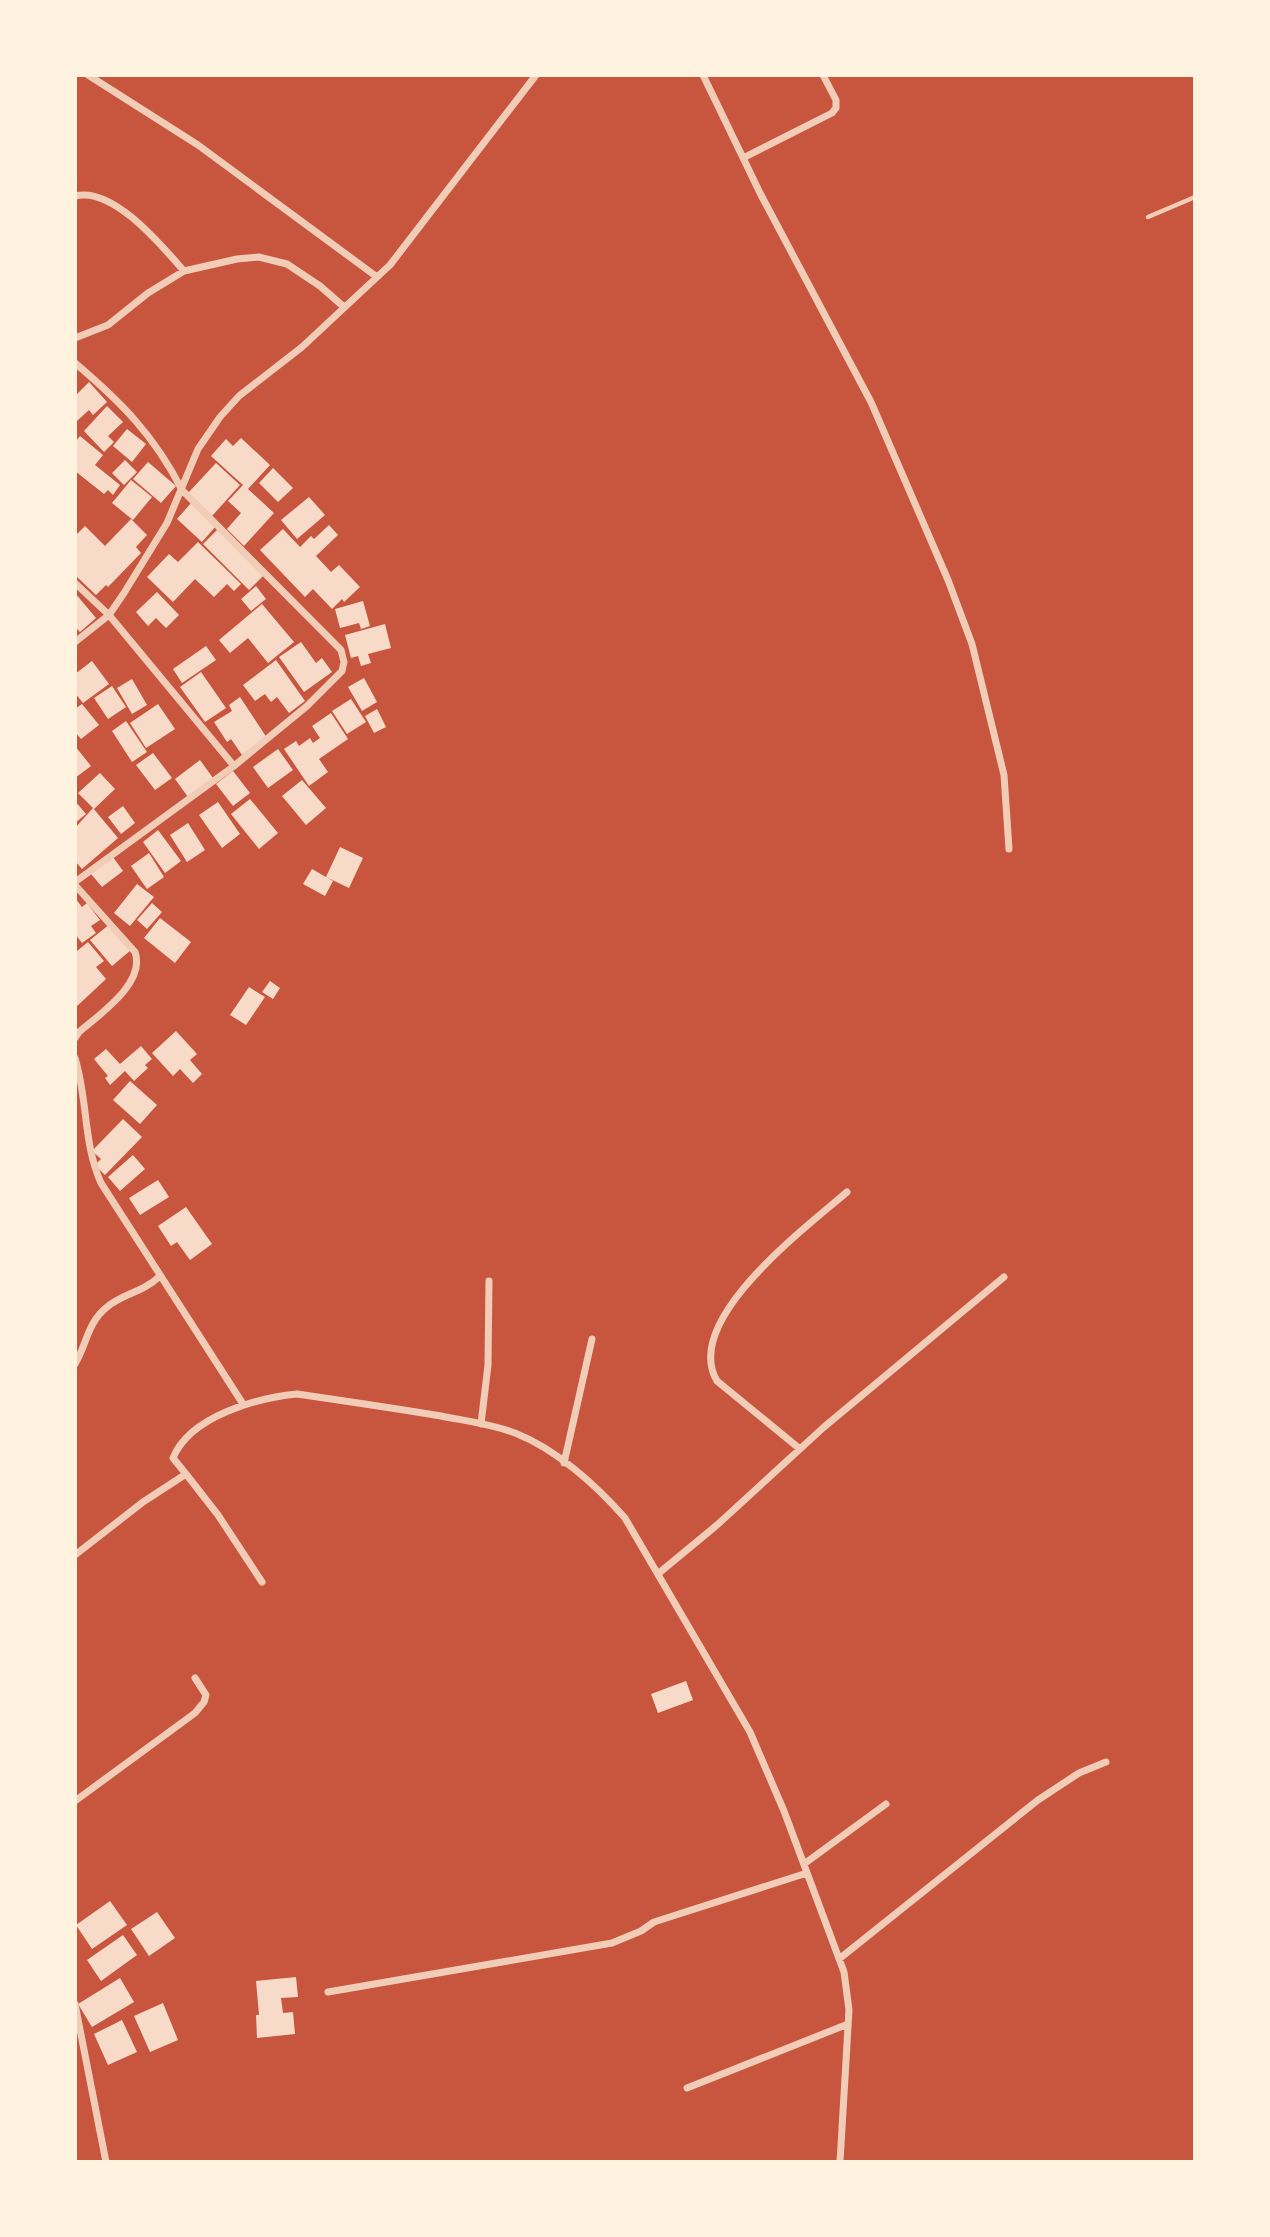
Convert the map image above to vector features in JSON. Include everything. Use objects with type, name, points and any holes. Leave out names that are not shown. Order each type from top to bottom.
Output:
[{"type":"street","points":[[89,75],[198,145],[377,277]]},
{"type":"street","points":[[75,642],[109,615],[167,523],[198,449],[239,396],[302,347],[377,277],[398,254],[537,75]]},
{"type":"street","points":[[703,75],[743,159],[871,402],[948,580],[972,644],[1004,775],[1009,849]]},
{"type":"street","points":[[743,159],[832,113],[836,108],[835,100],[823,75]]},
{"type":"street","points":[[75,196],[79,194],[96,198],[128,213],[184,271]]},
{"type":"street","points":[[75,338],[107,325],[148,293],[184,271],[237,259],[274,259],[301,272],[344,307]]},
{"type":"street","points":[[75,363],[136,419],[172,470],[182,490],[341,650],[343,657],[343,667],[338,676],[307,706],[234,766],[75,884],[135,952],[138,960],[129,985],[75,1038]]},
{"type":"street","points":[[75,583],[109,615],[234,766]]},
{"type":"street","points":[[75,1058],[85,1099],[88,1145],[101,1183],[243,1405]]},
{"type":"street","points":[[800,1449],[717,1381],[711,1364],[713,1343],[737,1295],[757,1272],[847,1192]]},
{"type":"street","points":[[75,1364],[85,1337],[103,1311],[116,1301],[140,1291],[160,1276]]},
{"type":"street","points":[[659,1573],[717,1525],[800,1449],[1004,1278]]},
{"type":"street","points":[[481,1424],[488,1365],[489,1281]]},
{"type":"street","points":[[564,1463],[592,1339]]},
{"type":"street","points":[[262,1582],[218,1516],[173,1458],[182,1443],[201,1427],[243,1405],[274,1396],[298,1394],[481,1424],[516,1433],[547,1449],[609,1499],[625,1518],[659,1573],[750,1732],[839,1959],[847,1991],[848,2024],[840,2162]]},
{"type":"street","points":[[75,1555],[143,1502],[186,1474]]},
{"type":"street","points":[[75,1801],[195,1713],[206,1695],[195,1678]]},
{"type":"street","points":[[839,1959],[1038,1800],[1079,1773],[1106,1762]]},
{"type":"street","points":[[804,1864],[886,1804]]},
{"type":"street","points":[[328,1992],[612,1943],[641,1931],[654,1922],[807,1873]]},
{"type":"street","points":[[75,2004],[106,2162]]},
{"type":"street","points":[[688,2088],[848,2024]]},
{"type":"lane","points":[[1148,217],[1195,197]]},
{"type":"building","points":[[89,382],[107,402],[93,415],[89,410],[77,421],[75,396]]},
{"type":"building","points":[[107,406],[123,422],[108,436],[114,442],[104,452],[84,431]]},
{"type":"building","points":[[127,429],[146,444],[132,462],[113,446]]},
{"type":"building","points":[[80,436],[103,455],[95,465],[120,485],[113,495],[108,490],[104,494],[75,471],[75,442]]},
{"type":"building","points":[[241,438],[270,465],[248,489],[274,513],[244,546],[227,529],[241,513],[228,501],[243,485],[211,456],[226,439],[233,446]]},
{"type":"building","points":[[125,460],[137,472],[124,485],[112,473]]},
{"type":"building","points":[[148,462],[176,486],[161,503],[133,479]]},
{"type":"building","points":[[216,463],[240,485],[212,516],[188,493]]},
{"type":"building","points":[[273,468],[293,488],[278,502],[259,483]]},
{"type":"building","points":[[131,480],[152,497],[133,520],[112,503]]},
{"type":"building","points":[[309,497],[325,515],[297,539],[281,520]]},
{"type":"building","points":[[191,503],[216,526],[202,542],[177,519]]},
{"type":"building","points":[[131,519],[147,535],[136,547],[141,553],[108,587],[106,585],[96,595],[75,575],[75,536],[85,526],[105,546]]},
{"type":"building","points":[[329,525],[338,535],[316,556],[331,572],[339,565],[360,587],[332,609],[313,589],[305,597],[260,550],[283,529],[300,547],[311,536],[314,539]]},
{"type":"building","points":[[218,529],[264,575],[249,590],[203,544]]},
{"type":"building","points":[[198,542],[241,584],[234,591],[227,584],[214,597],[195,579],[173,602],[147,577],[169,554],[178,562]]},
{"type":"building","points":[[256,586],[266,599],[251,611],[241,599]]},
{"type":"building","points":[[157,592],[179,615],[166,628],[156,618],[148,626],[136,612]]},
{"type":"building","points":[[75,593],[96,618],[80,632],[75,627]]},
{"type":"building","points":[[363,601],[370,626],[361,629],[359,623],[340,628],[335,609]]},
{"type":"building","points":[[262,604],[294,642],[268,663],[248,638],[230,653],[219,640]]},
{"type":"building","points":[[385,624],[391,648],[368,654],[371,663],[361,666],[358,656],[351,658],[345,635]]},
{"type":"building","points":[[301,642],[316,663],[322,658],[332,672],[304,692],[279,657]]},
{"type":"building","points":[[206,646],[216,660],[182,683],[173,669]]},
{"type":"building","points":[[276,660],[305,701],[289,713],[277,697],[271,702],[265,694],[255,701],[243,685]]},
{"type":"building","points":[[92,661],[109,684],[83,703],[75,693],[75,674]]},
{"type":"building","points":[[201,672],[226,708],[205,722],[180,687]]},
{"type":"building","points":[[364,678],[377,702],[362,711],[348,687]]},
{"type":"building","points":[[132,679],[147,705],[132,714],[117,688]]},
{"type":"building","points":[[112,686],[126,707],[108,719],[94,698]]},
{"type":"building","points":[[240,697],[267,738],[242,755],[231,739],[227,742],[214,722],[232,711],[229,705]]},
{"type":"building","points":[[351,699],[366,722],[347,734],[332,711]]},
{"type":"building","points":[[82,704],[99,725],[81,739],[75,732],[75,709]]},
{"type":"building","points":[[158,704],[175,729],[146,748],[130,723]]},
{"type":"building","points":[[377,709],[386,727],[374,733],[365,716]]},
{"type":"building","points":[[331,713],[348,739],[319,759],[328,772],[309,786],[284,749],[296,741],[299,746],[310,738],[313,743],[320,738],[312,726]]},
{"type":"building","points":[[126,721],[147,752],[132,762],[112,731]]},
{"type":"building","points":[[75,746],[91,766],[75,778]]},
{"type":"building","points":[[278,749],[293,770],[268,788],[253,767]]},
{"type":"building","points":[[153,753],[172,778],[155,790],[136,765]]},
{"type":"building","points":[[200,760],[213,778],[188,797],[175,779]]},
{"type":"building","points":[[233,771],[250,793],[233,806],[216,784]]},
{"type":"building","points":[[100,773],[115,789],[94,809],[78,793]]},
{"type":"building","points":[[302,780],[326,808],[306,825],[282,796]]},
{"type":"building","points":[[250,799],[278,833],[259,849],[231,814]]},
{"type":"building","points":[[75,801],[86,814],[75,823]]},
{"type":"building","points":[[218,802],[240,834],[222,848],[199,815]]},
{"type":"building","points":[[123,806],[135,823],[121,834],[108,817]]},
{"type":"building","points":[[93,808],[118,838],[82,869],[75,861],[75,828]]},
{"type":"building","points":[[188,823],[205,850],[187,862],[170,835]]},
{"type":"building","points":[[158,830],[181,861],[165,873],[143,842]]},
{"type":"building","points":[[340,847],[363,858],[349,888],[326,877]]},
{"type":"building","points":[[149,853],[164,877],[147,889],[131,866]]},
{"type":"building","points":[[113,857],[123,871],[102,887],[91,874]]},
{"type":"building","points":[[312,869],[333,881],[325,896],[303,884]]},
{"type":"building","points":[[137,884],[154,897],[130,926],[114,913]]},
{"type":"building","points":[[75,898],[82,907],[87,903],[100,920],[91,926],[96,933],[82,943],[75,934]]},
{"type":"building","points":[[152,903],[162,912],[147,929],[137,920]]},
{"type":"building","points":[[160,918],[191,942],[175,963],[144,938]]},
{"type":"building","points":[[110,924],[131,950],[112,966],[90,940]]},
{"type":"building","points":[[88,942],[104,961],[96,967],[106,979],[75,1008],[75,949],[77,951]]},
{"type":"building","points":[[270,981],[280,988],[273,999],[262,992]]},
{"type":"building","points":[[249,987],[265,997],[246,1025],[230,1015]]},
{"type":"building","points":[[176,1031],[197,1054],[190,1060],[202,1074],[193,1083],[180,1069],[173,1076],[152,1053]]},
{"type":"building","points":[[141,1046],[152,1059],[145,1065],[148,1068],[134,1081],[125,1071],[110,1085],[105,1078],[108,1076],[94,1059],[106,1049],[120,1064]]},
{"type":"building","points":[[130,1081],[157,1105],[140,1124],[113,1100]]},
{"type":"building","points":[[123,1119],[142,1137],[105,1175],[95,1165],[101,1159],[92,1151]]},
{"type":"building","points":[[133,1155],[145,1169],[120,1191],[108,1177]]},
{"type":"building","points":[[158,1180],[169,1197],[140,1215],[129,1198]]},
{"type":"building","points":[[186,1207],[212,1244],[190,1260],[177,1242],[171,1246],[158,1226]]},
{"type":"building","points":[[686,1681],[693,1700],[658,1713],[651,1694]]},
{"type":"building","points":[[110,1901],[127,1925],[92,1949],[76,1925]]},
{"type":"building","points":[[157,1912],[175,1938],[149,1956],[131,1929]]},
{"type":"building","points":[[123,1935],[137,1955],[101,1981],[87,1960]]},
{"type":"building","points":[[296,1977],[298,1997],[281,1998],[283,2013],[293,2012],[295,2034],[257,2038],[256,2015],[259,2015],[256,1981]]},
{"type":"building","points":[[120,1978],[134,2002],[92,2027],[78,2004]]},
{"type":"building","points":[[163,2003],[178,2040],[150,2052],[134,2016]]},
{"type":"building","points":[[122,2020],[137,2052],[108,2065],[94,2034]]}]
